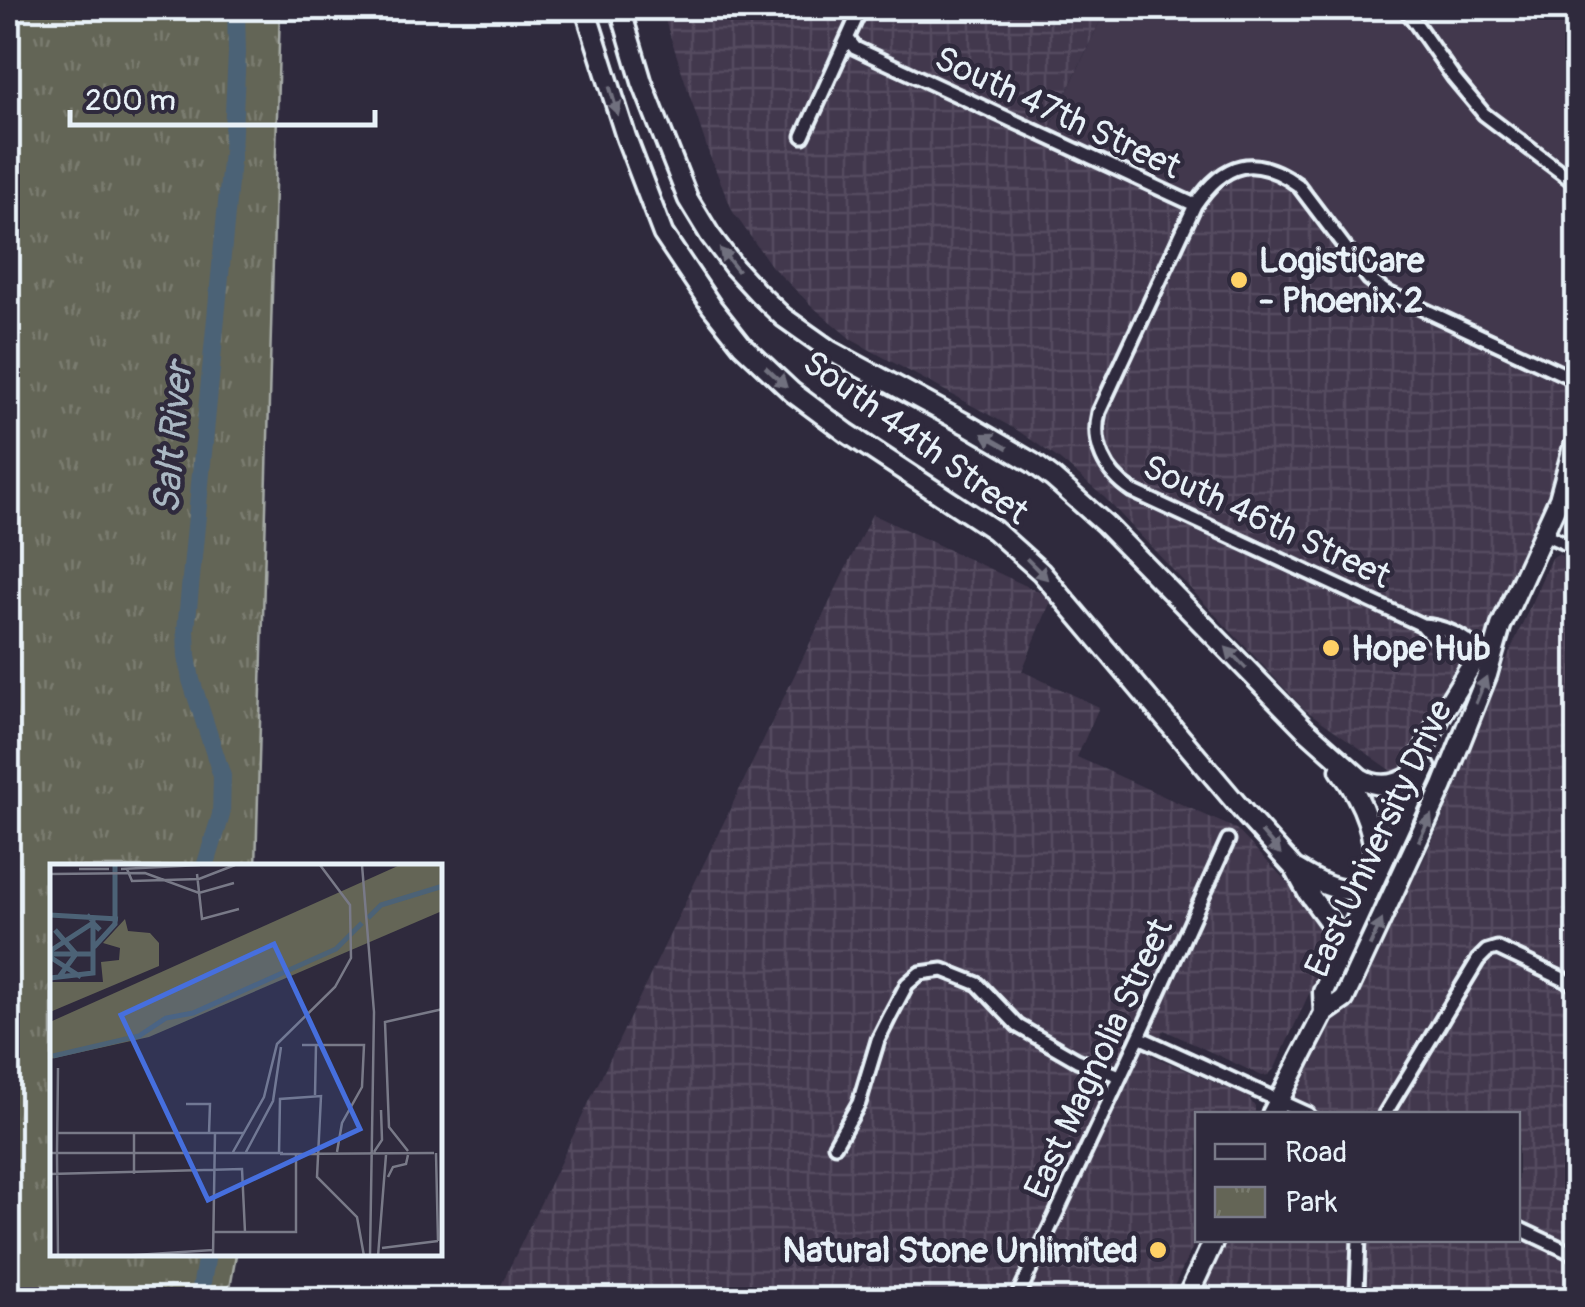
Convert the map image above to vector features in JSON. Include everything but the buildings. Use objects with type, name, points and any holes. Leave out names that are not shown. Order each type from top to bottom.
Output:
[{"type":"main road","name":"South 44th Street","points":[[585,8],[626,137],[663,234],[742,345],[792,392],[994,530],[1041,572],[1295,869]]},
{"type":"main road","name":"South 44th Street","points":[[620,8],[642,82],[688,199],[710,235],[758,293],[783,317],[831,351],[966,424],[1053,478],[1105,524],[1304,728]]},
{"type":"main road","name":"East University Drive","points":[[1324,1013],[1323,992],[1374,878],[1544,534],[1578,440]]},
{"type":"main road","name":"East University Drive","points":[[1559,499],[1578,473]]},
{"type":"main road","points":[[1304,728],[1368,783],[1384,786],[1403,782],[1415,770],[1441,714],[1482,659]]},
{"type":"main road","name":"East University Drive","points":[[1275,1108],[1324,1013],[1344,999],[1396,888],[1443,786],[1487,674],[1482,659]]},
{"type":"main road","points":[[1295,869],[1335,889],[1356,890],[1374,878],[1375,852],[1367,814],[1350,785],[1304,728]]},
{"type":"main road","points":[[1295,869],[1336,931],[1333,970]]},
{"type":"main road","points":[[1374,878],[1396,888]]},
{"type":"main road","points":[[1186,1300],[1213,1242]]},
{"type":"street","points":[[803,136],[861,8]]},
{"type":"street","points":[[1405,8],[1484,114],[1578,184]]},
{"type":"street","name":"South 47th Street","points":[[848,39],[854,48],[1195,205],[1208,186],[1225,172],[1261,166],[1283,174],[1298,184],[1369,279],[1386,292],[1578,381]]},
{"type":"street","name":"South 46th Street","points":[[1195,205],[1098,412],[1100,454],[1118,481],[1132,490],[1422,625],[1430,637],[1482,659]]},
{"type":"street","points":[[1544,534],[1578,550]]},
{"type":"street","name":"East Magnolia Street","points":[[1016,1300],[1228,840]]},
{"type":"street","points":[[1386,1112],[1487,951],[1497,948],[1578,986]]},
{"type":"street","points":[[835,1145],[858,1104],[878,1040],[908,984],[920,973],[943,970],[978,984],[1018,1026],[1077,1060],[1120,1076]]},
{"type":"street","points":[[1139,1037],[1275,1108]]},
{"type":"street","points":[[1520,1229],[1578,1256]]},
{"type":"street","points":[[1354,1300],[1358,1242]]},
{"type":"shaded area","points":[[661,8],[1106,8],[1046,137],[1194,205],[1208,186],[1244,166],[1283,174],[1369,279],[1577,381],[1577,440],[1501,626],[1472,666],[1405,780],[1304,709],[1105,498],[1059,459],[1017,430],[852,340],[772,267],[733,212],[709,154]]},
{"type":"shaded area","points":[[1106,8],[1577,8],[1577,381],[1046,138]]},
{"type":"shaded area","points":[[872,514],[1052,598],[1022,671],[1099,707],[1077,757],[1236,829],[1317,913],[1329,950],[1275,1068],[1268,1075],[1262,1076],[1164,1030],[1151,1055],[1248,1097],[1255,1107],[1255,1112],[1195,1112],[1195,1242],[1168,1299],[494,1300]]},
{"type":"shaded area","points":[[1558,554],[1577,563],[1577,1299],[1195,1300],[1222,1242],[1520,1242],[1520,1112],[1283,1112],[1344,999],[1407,865],[1419,870],[1551,558]]},
{"type":"green space","points":[[8,8],[280,8],[256,864],[50,864],[50,1257],[236,1257],[228,1299],[8,1299]]},
{"type":"waterway","name":"Salt River","points":[[206,864],[221,815],[222,776],[191,680],[186,630],[232,151],[236,8]]},
{"type":"waterway","name":"Salt River","points":[[199,1300],[206,1257]]},
{"type":"place","name":"LogistiCare - Phoenix 2","points":[[1239,280]]},
{"type":"place","name":"Hope Hub","points":[[1331,648]]},
{"type":"place","name":"Natural Stone Unlimited","points":[[1158,1250]]}]
